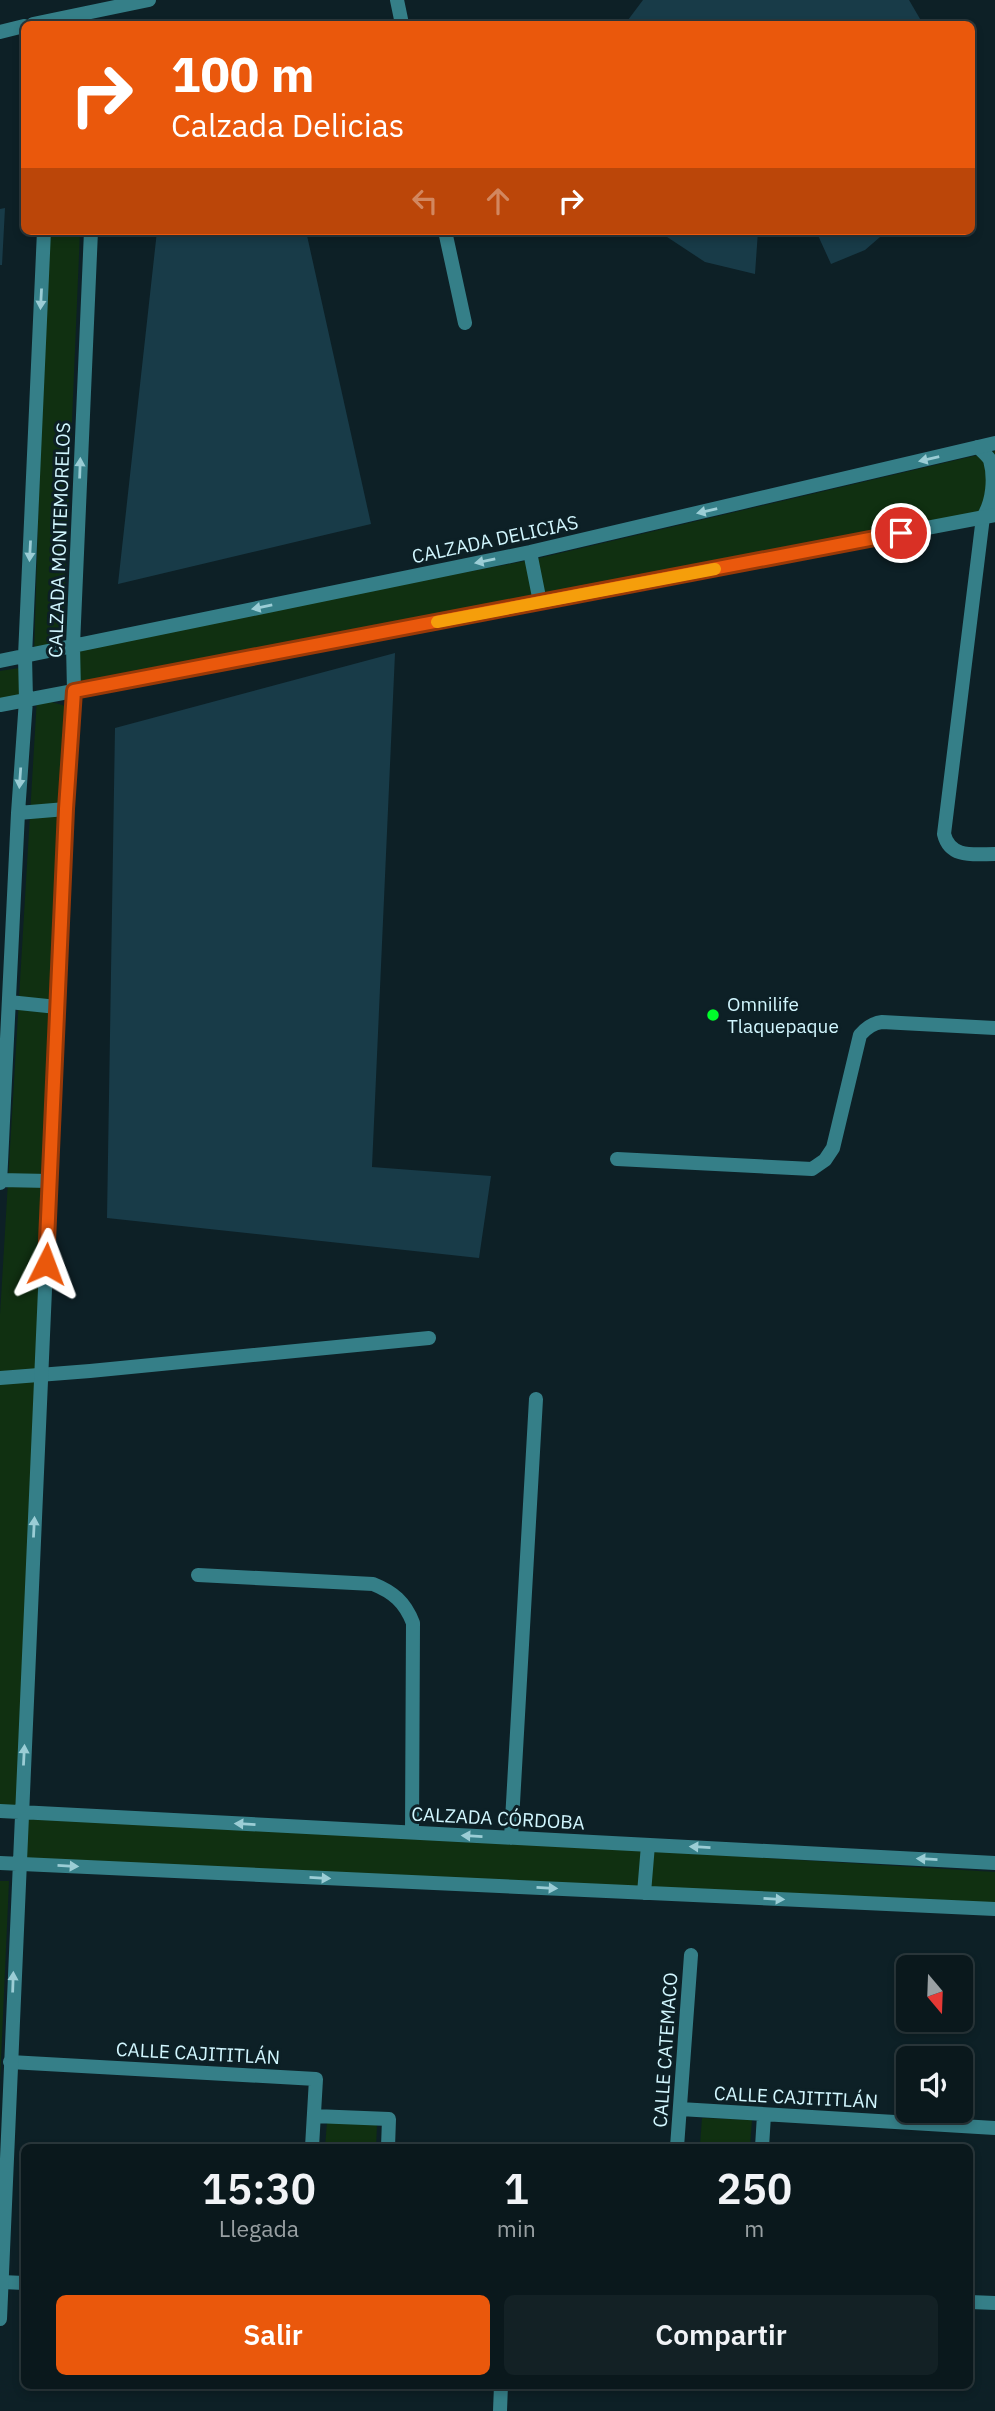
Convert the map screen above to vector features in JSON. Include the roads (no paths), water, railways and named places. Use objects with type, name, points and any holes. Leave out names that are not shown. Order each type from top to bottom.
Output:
[{"type":"street","points":[[65,21],[100,18],[149,0]]},
{"type":"street","points":[[397,0],[401,21]]},
{"type":"street","points":[[0,32],[21,27]]},
{"type":"street","name":"CALZADA MONTEMORELOS","points":[[0,1182],[26,699],[25,656],[44,235]]},
{"type":"street","name":"CALZADA MONTEMORELOS","points":[[0,2319],[4,2124],[10,2062],[66,809],[74,691],[73,645],[91,235]]},
{"type":"street","points":[[446,235],[465,323]]},
{"type":"street","name":"CALZADA DELICIAS","points":[[0,661],[530,552],[995,443]]},
{"type":"street","points":[[978,447],[990,459],[993,496],[944,834],[948,846],[959,853],[995,854]]},
{"type":"street","points":[[0,705],[989,516]]},
{"type":"street","points":[[530,552],[540,602]]},
{"type":"street","points":[[18,813],[66,809]]},
{"type":"street","points":[[9,1002],[57,1007]]},
{"type":"street","points":[[617,1159],[812,1169],[825,1160],[833,1148],[860,1035],[864,1030],[882,1022],[995,1028]]},
{"type":"street","points":[[0,1182],[50,1181]]},
{"type":"street","points":[[0,1378],[429,1338]]},
{"type":"street","points":[[511,1838],[536,1399]]},
{"type":"street","points":[[198,1575],[373,1584],[398,1598],[408,1610],[413,1623],[412,1832]]},
{"type":"street","name":"CALZADA CÓRDOBA","points":[[0,1811],[995,1863]]},
{"type":"street","points":[[644,1893],[648,1845]]},
{"type":"street","points":[[0,1863],[995,1909]]},
{"type":"street","name":"CALLE CATEMACO","points":[[677,2144],[691,1955]]},
{"type":"street","name":"CALLE CAJITITLÁN","points":[[10,2062],[316,2078],[312,2144]]},
{"type":"street","name":"CALLE CAJITITLÁN","points":[[680,2109],[995,2128]]},
{"type":"street","points":[[762,2144],[764,2115]]},
{"type":"street","points":[[314,2116],[389,2119],[388,2144]]},
{"type":"street","points":[[1,2282],[21,2283]]},
{"type":"street","points":[[973,2302],[995,2303]]},
{"type":"street","points":[[500,2411],[501,2389]]},
{"type":"place","name":"Omnilife Tlaquepaque","points":[[713,1015]]}]
